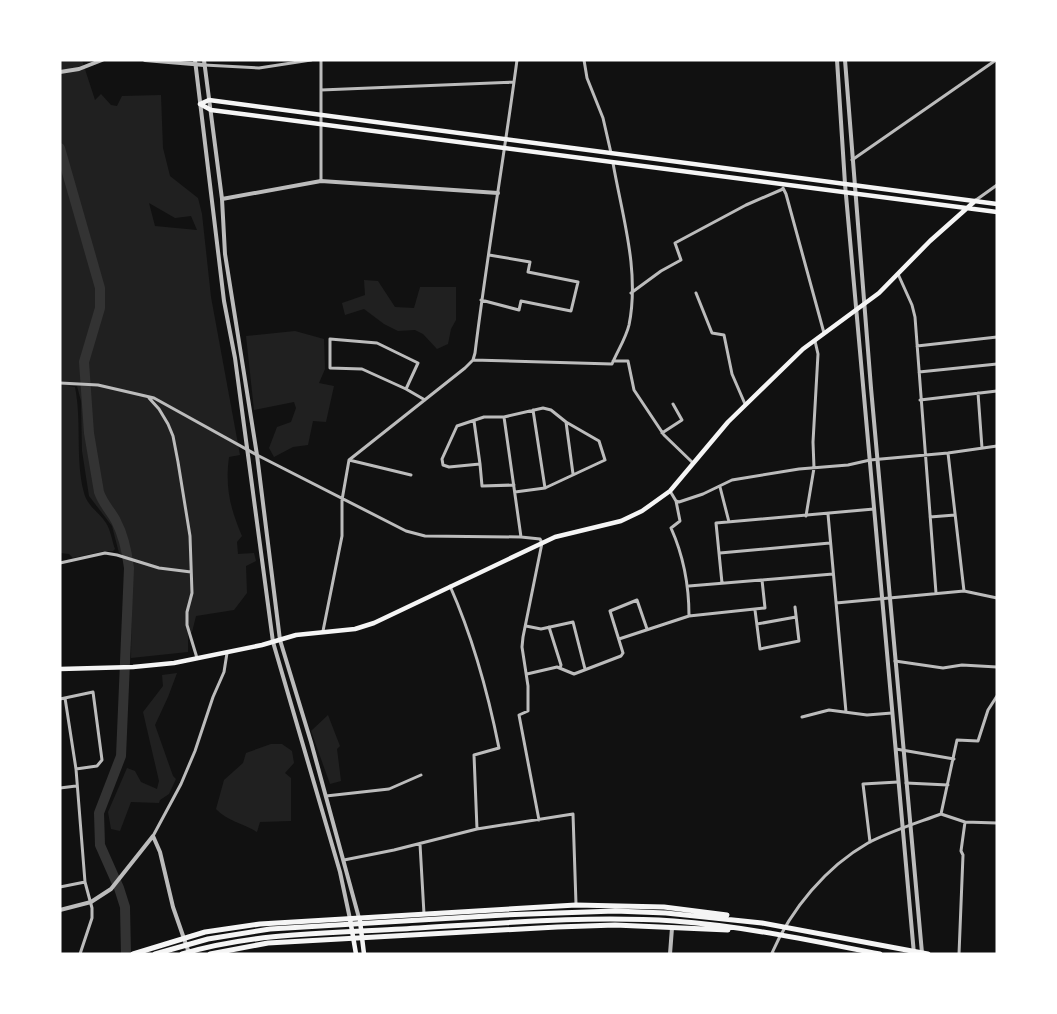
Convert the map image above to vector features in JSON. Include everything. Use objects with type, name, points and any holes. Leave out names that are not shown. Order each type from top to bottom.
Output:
[{"type":"highway","points":[[133,954],[190,936],[248,925],[576,905],[683,909],[733,916],[747,921]]},
{"type":"highway","points":[[155,954],[208,939],[270,929],[615,911],[666,913],[747,921],[924,954]]},
{"type":"highway","points":[[182,954],[243,940],[282,935],[615,919],[673,921],[751,930],[880,954]]},
{"type":"highway","points":[[210,954],[268,943],[580,926],[751,930]]},
{"type":"main road","points":[[200,104],[209,100],[997,204]]},
{"type":"main road","points":[[200,104],[211,110],[612,161],[783,187],[846,192],[997,212]]},
{"type":"main road","points":[[60,669],[133,667],[197,659],[296,635],[355,629],[564,534],[600,527],[634,516],[670,491],[728,422],[815,340],[864,304],[975,201]]},
{"type":"main road","points":[[359,918],[364,954]]},
{"type":"main road","points":[[350,919],[356,954]]},
{"type":"street","points":[[60,72],[102,60]]},
{"type":"street","points":[[145,60],[259,68],[311,60]]},
{"type":"street","points":[[321,60],[321,181]]},
{"type":"street","points":[[322,631],[342,536],[342,500],[349,460],[465,368],[476,353],[481,300],[517,60]]},
{"type":"street","points":[[584,60],[587,78],[603,118],[611,154]]},
{"type":"street","points":[[837,60],[845,184],[913,952]]},
{"type":"street","points":[[845,60],[854,193],[895,661],[924,954]]},
{"type":"street","points":[[852,161],[996,60]]},
{"type":"street","points":[[195,63],[224,301],[236,358],[273,642],[340,872],[350,919]]},
{"type":"street","points":[[204,63],[222,199],[225,254],[257,455],[280,640],[359,918]]},
{"type":"street","points":[[321,90],[514,82]]},
{"type":"street","points":[[473,360],[612,364],[629,327],[631,293],[630,249],[612,161]]},
{"type":"street","points":[[222,199],[321,181],[498,193]]},
{"type":"street","points":[[975,201],[997,185]]},
{"type":"street","points":[[631,293],[661,271],[681,260],[675,243],[783,187],[824,333]]},
{"type":"street","points":[[481,300],[519,310],[521,301],[571,311],[578,282],[528,272],[530,261],[489,255]]},
{"type":"street","points":[[898,274],[912,305],[917,346],[936,593]]},
{"type":"street","points":[[696,293],[712,333],[724,335],[732,374],[746,405]]},
{"type":"street","points":[[917,346],[997,337]]},
{"type":"street","points":[[406,389],[418,363],[377,343],[330,339],[330,368],[362,369],[425,400]]},
{"type":"street","points":[[806,516],[814,468],[813,442],[818,354],[815,340]]},
{"type":"street","points":[[613,361],[628,361],[634,390],[662,433],[694,464]]},
{"type":"street","points":[[919,372],[997,364]]},
{"type":"street","points":[[60,383],[94,385],[154,398],[247,450],[406,531],[425,536],[540,539],[542,543],[522,647],[527,674],[528,711],[519,715],[540,820]]},
{"type":"street","points":[[920,400],[997,390]]},
{"type":"street","points":[[978,393],[982,448]]},
{"type":"street","points":[[149,398],[159,409],[173,436],[189,524],[192,593],[187,612],[187,625],[197,659]]},
{"type":"street","points":[[662,433],[682,420],[673,404]]},
{"type":"street","points":[[480,464],[449,467],[443,465],[442,459],[457,426],[484,417],[504,417],[543,408],[551,410],[566,422],[599,441],[605,460],[544,488],[515,492]]},
{"type":"street","points":[[533,410],[544,488]]},
{"type":"street","points":[[504,417],[521,537]]},
{"type":"street","points":[[474,421],[482,486],[514,485]]},
{"type":"street","points":[[566,422],[573,474]]},
{"type":"street","points":[[676,501],[679,502],[720,487],[732,480],[870,460],[997,446]]},
{"type":"street","points":[[948,453],[964,591]]},
{"type":"street","points":[[349,460],[411,475]]},
{"type":"street","points":[[720,487],[729,522]]},
{"type":"street","points":[[670,491],[676,501],[680,521],[671,528],[689,586],[689,616]]},
{"type":"street","points":[[722,583],[716,524],[874,509]]},
{"type":"street","points":[[828,514],[846,712]]},
{"type":"street","points":[[930,517],[955,515]]},
{"type":"street","points":[[720,553],[830,543]]},
{"type":"street","points":[[60,563],[105,553],[159,568],[191,572]]},
{"type":"street","points":[[689,586],[833,574]]},
{"type":"street","points":[[619,639],[689,616],[765,608],[762,580]]},
{"type":"street","points":[[450,586],[468,626],[494,720],[499,748],[474,755],[477,830]]},
{"type":"street","points":[[836,603],[964,591],[997,598]]},
{"type":"street","points":[[527,674],[560,668],[574,674],[621,656],[623,653],[610,611],[637,600],[647,629]]},
{"type":"street","points":[[755,610],[760,649],[799,641],[795,607]]},
{"type":"street","points":[[757,624],[796,617]]},
{"type":"street","points":[[526,626],[541,629],[573,622],[585,669]]},
{"type":"street","points":[[549,627],[560,668]]},
{"type":"street","points":[[60,910],[91,902],[111,889],[153,837],[181,784],[195,751],[224,672],[227,653]]},
{"type":"street","points":[[895,661],[943,668],[962,665],[997,666]]},
{"type":"street","points":[[76,769],[97,766],[102,760],[93,692],[62,698],[76,769],[85,882],[91,902],[92,918],[80,954]]},
{"type":"street","points":[[941,813],[957,740],[978,741],[988,710],[997,696]]},
{"type":"street","points":[[802,717],[829,710],[867,716],[892,713]]},
{"type":"street","points":[[896,749],[954,759]]},
{"type":"street","points":[[326,796],[389,789],[421,775]]},
{"type":"street","points":[[870,842],[863,784],[898,782]]},
{"type":"street","points":[[906,783],[948,785]]},
{"type":"street","points":[[60,788],[76,786]]},
{"type":"street","points":[[774,954],[772,953],[798,905],[824,878],[870,842],[941,813],[964,822],[997,823]]},
{"type":"street","points":[[344,860],[477,830],[573,814],[576,905]]},
{"type":"street","points":[[959,954],[963,855],[961,850],[964,822]]},
{"type":"street","points":[[153,837],[160,852],[173,907],[189,954]]},
{"type":"street","points":[[420,844],[424,914]]},
{"type":"street","points":[[60,887],[85,882]]},
{"type":"street","points":[[670,954],[672,927]]},
{"type":"shaded area","points":[[60,60],[82,60],[95,100],[101,94],[111,105],[117,106],[122,96],[161,95],[163,148],[170,176],[198,198],[202,214],[211,297],[240,455],[229,457],[228,478],[234,516],[242,536],[237,542],[238,554],[254,553],[256,561],[246,566],[247,593],[234,610],[196,616],[192,632],[188,634],[188,652],[131,658],[132,557],[119,553],[112,526],[89,496],[82,451],[81,401],[77,386],[68,386],[75,387],[77,400],[80,467],[84,493],[88,502],[106,523],[115,549],[73,558],[69,554],[60,553]],"holes":[[[149,203],[175,218],[191,216],[197,230],[155,226]]]},
{"type":"shaded area","points":[[364,280],[378,281],[395,307],[414,308],[420,287],[456,287],[456,320],[451,329],[448,344],[437,349],[423,334],[415,330],[398,331],[364,309],[345,315],[342,303],[365,295]]},
{"type":"shaded area","points":[[295,331],[324,339],[325,369],[319,383],[334,386],[326,422],[313,421],[308,445],[293,447],[274,457],[269,448],[277,427],[291,422],[296,408],[294,402],[254,410],[246,336]]},
{"type":"shaded area","points":[[177,673],[155,725],[176,779],[169,794],[159,803],[131,802],[120,831],[111,829],[108,812],[127,768],[135,771],[141,782],[157,789],[159,781],[143,712],[163,686],[162,675]]},
{"type":"shaded area","points":[[328,715],[340,746],[337,749],[341,781],[330,784],[311,731]]},
{"type":"shaded area","points":[[271,744],[282,744],[292,751],[294,763],[285,773],[291,778],[291,821],[260,822],[257,832],[216,809],[224,780],[243,763],[246,753]]},
{"type":"waterway","points":[[60,148],[100,288],[100,308],[84,362],[89,433],[99,492],[121,532],[129,568],[121,756],[99,813],[100,845],[125,907],[126,954]]}]
